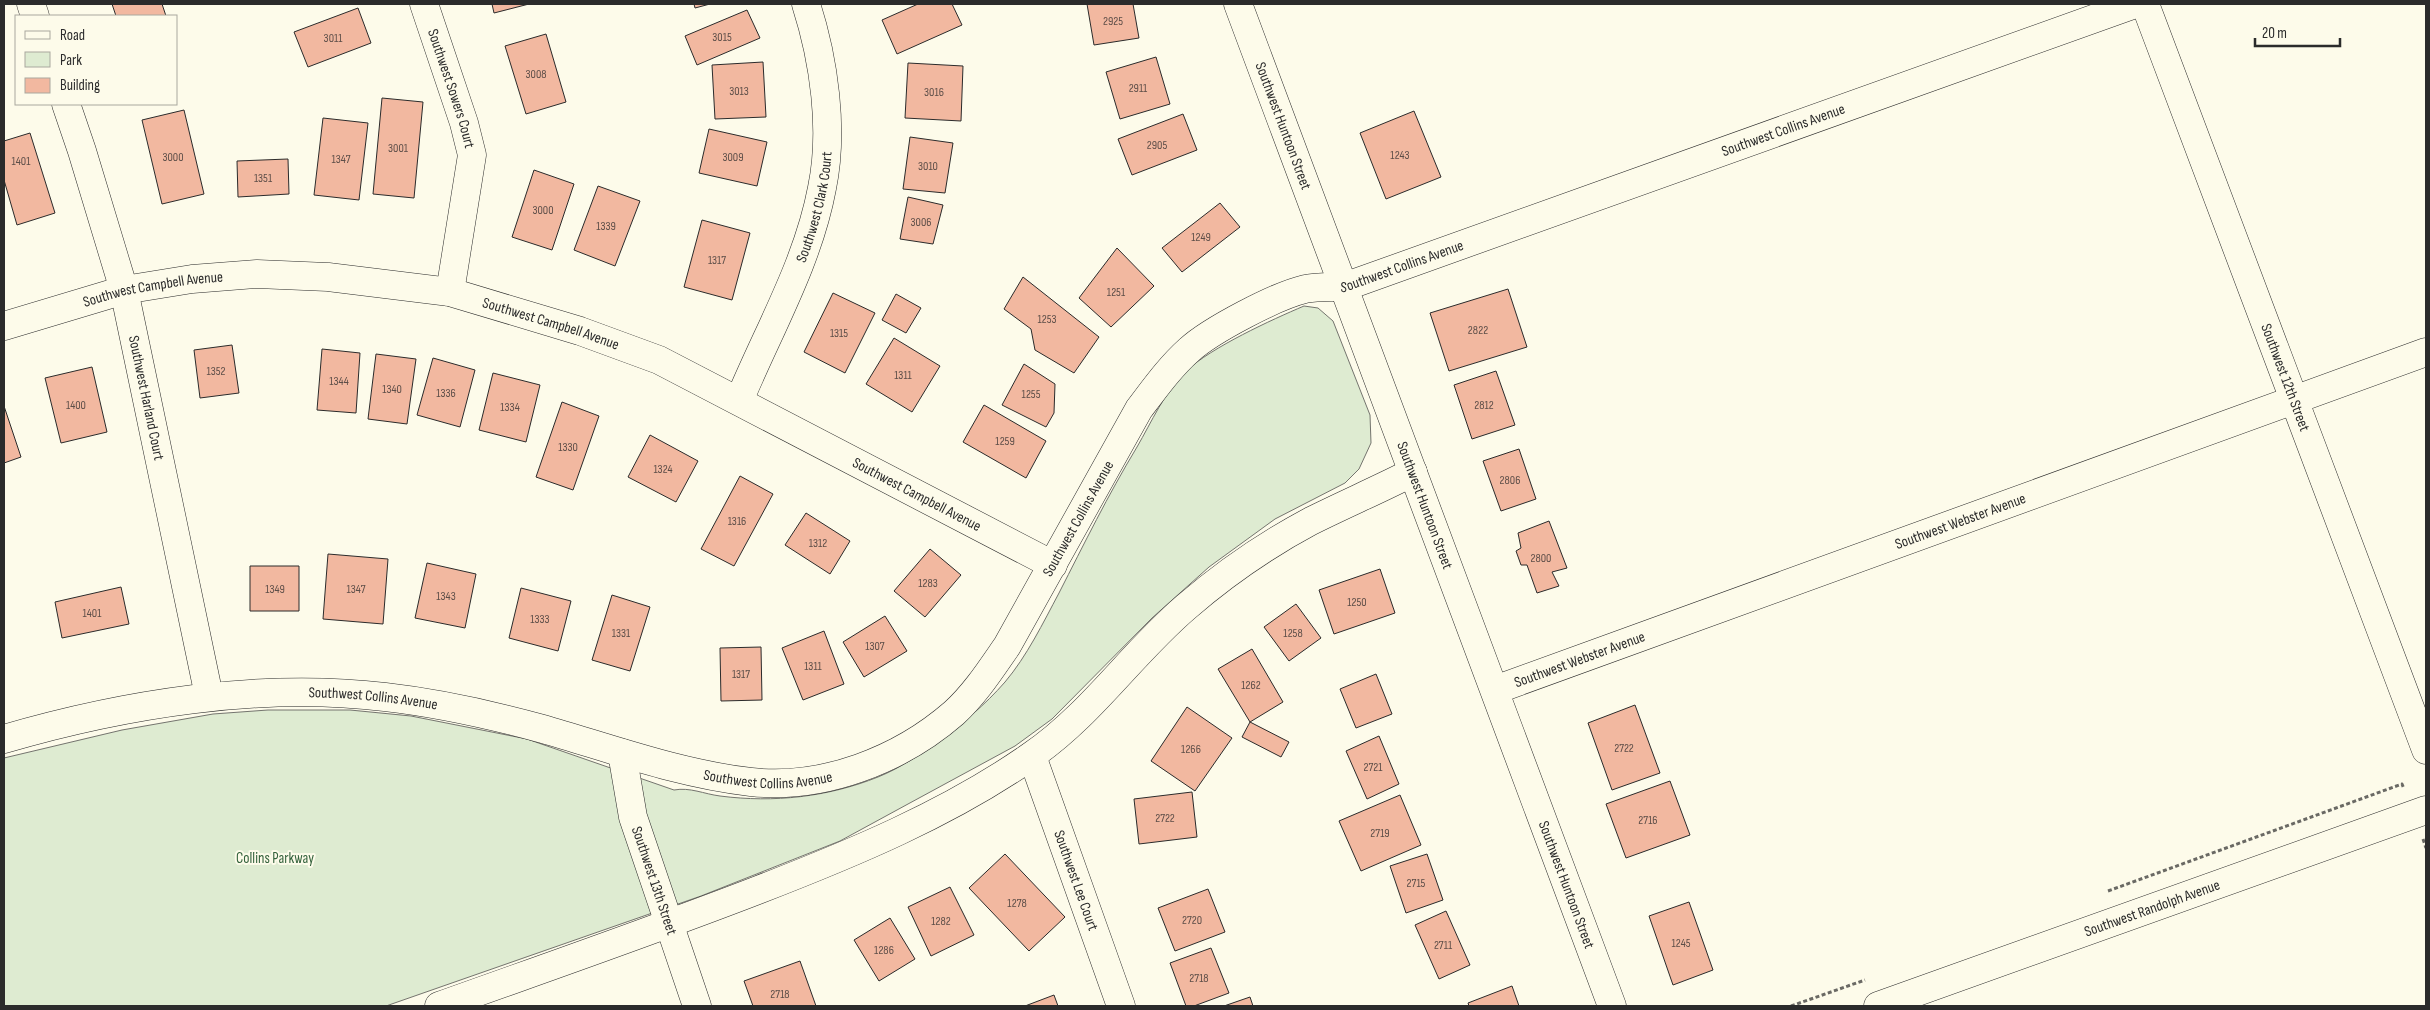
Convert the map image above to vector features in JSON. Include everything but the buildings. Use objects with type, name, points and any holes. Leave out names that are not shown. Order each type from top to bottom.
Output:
[{"type":"street","name":"Southwest Sowers Court","points":[[424,4],[464,123],[472,155],[450,292]]},
{"type":"street","name":"Southwest Clark Court","points":[[739,400],[799,266],[822,188],[826,113],[823,74],[806,4]]},
{"type":"street","name":"Southwest Huntoon Street","points":[[1238,4],[1612,1006]]},
{"type":"street","name":"Southwest Collins Avenue","points":[[4,740],[38,729],[153,705],[209,696],[341,693],[425,702],[540,728],[622,753],[706,775],[754,783],[799,782],[839,775],[885,758],[921,737],[955,712],[983,681],[1007,646],[1140,409],[1166,373],[1191,348],[1275,300],[1306,289],[1344,287],[2135,4]]},
{"type":"street","name":"Southwest 12th Street","points":[[2145,4],[2426,750]]},
{"type":"street","name":"Southwest Harland Court","points":[[66,105],[124,290],[209,696]]},
{"type":"street","name":"Southwest Campbell Avenue","points":[[4,326],[124,290],[192,279],[257,274],[328,277],[450,292],[580,331],[659,360],[1053,565]]},
{"type":"street","name":"Southwest Webster Avenue","points":[[1494,690],[2294,398],[2426,352]]},
{"type":"street","points":[[439,1006],[669,924],[828,863],[920,820],[972,793],[1032,756],[1076,721],[1182,610],[1210,586],[1262,550],[1312,521],[1413,472]]},
{"type":"street","name":"Southwest 13th Street","points":[[622,753],[633,816],[697,1006]]},
{"type":"street","name":"Southwest Lee Court","points":[[1032,756],[1120,1006]]},
{"type":"street","name":"Southwest Randolph Avenue","points":[[1878,1006],[2426,810]]},
{"type":"green space","name":"Collins Parkway","points":[[1304,306],[1318,308],[1333,321],[1370,415],[1371,443],[1359,469],[1345,483],[1275,519],[1209,567],[1152,618],[1052,719],[1015,746],[840,841],[701,896],[386,1006],[4,1006],[4,758],[122,730],[213,714],[268,710],[350,710],[411,716],[527,739],[674,790],[691,790],[714,795],[760,799],[820,794],[859,784],[894,770],[930,747],[981,706],[1013,672],[1041,627],[1116,483],[1178,379],[1197,362],[1226,344],[1259,326]]}]
